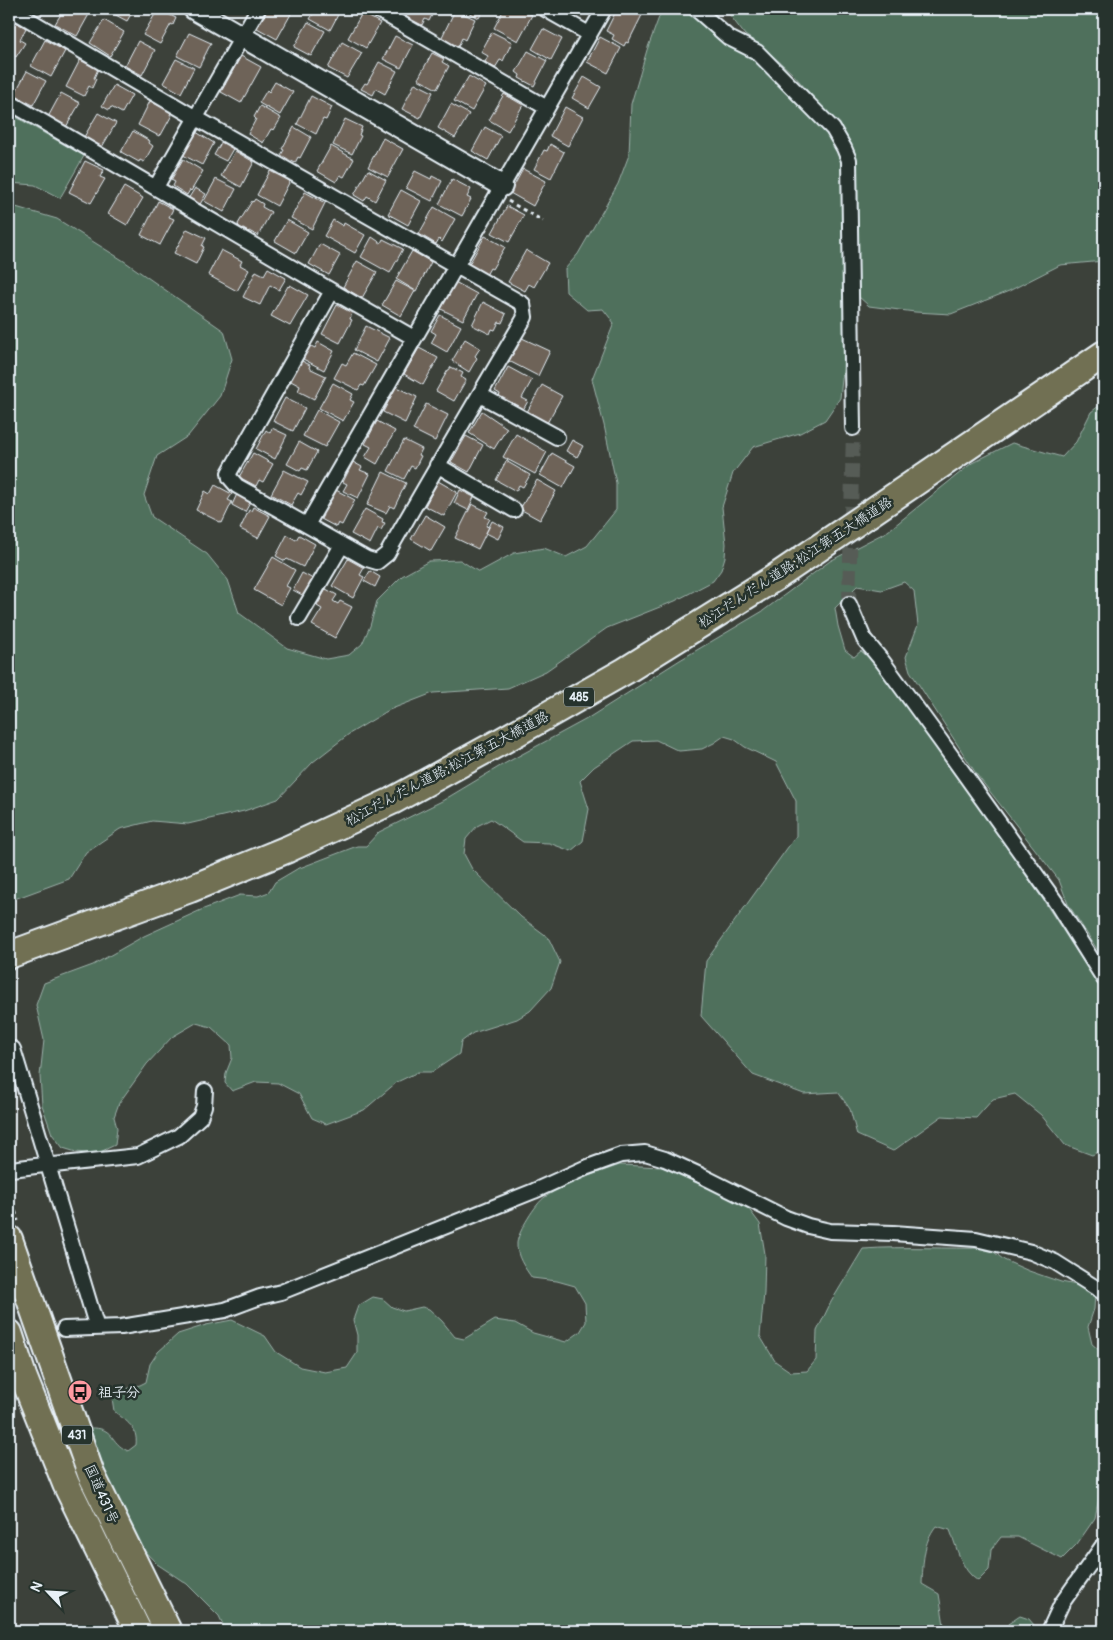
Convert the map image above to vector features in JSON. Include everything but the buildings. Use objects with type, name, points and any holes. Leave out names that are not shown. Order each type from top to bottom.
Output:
[{"type":"highway","name":"松江だんだん道路;松江第五大橋道路","points":[[9,955],[190,889],[288,849],[392,801],[502,741],[626,671],[776,577],[1104,354]]},
{"type":"highway","name":"国道431号","points":[[9,1239],[91,1474],[168,1631]]},
{"type":"highway","name":"国道431号","points":[[9,1333],[23,1376],[66,1484],[138,1631]]},
{"type":"street","points":[[11,9],[196,118],[523,304],[525,317],[480,395],[436,465],[387,554],[377,562],[342,545],[237,486],[230,478],[229,473],[332,292]]},
{"type":"street","points":[[194,9],[499,191]]},
{"type":"street","points":[[156,187],[258,9]]},
{"type":"street","points":[[376,9],[547,108]]},
{"type":"street","points":[[545,9],[589,34]]},
{"type":"street","points":[[306,525],[604,9]]},
{"type":"street","points":[[696,9],[729,38],[757,52],[833,129],[849,160],[853,428]]},
{"type":"street","points":[[9,102],[332,292],[414,338]]},
{"type":"street","points":[[480,395],[557,437]]},
{"type":"street","points":[[436,465],[514,510]]},
{"type":"street","points":[[299,618],[342,545]]},
{"type":"street","points":[[849,604],[864,638],[935,732],[1055,901],[1104,979]]},
{"type":"street","points":[[13,1049],[97,1328]]},
{"type":"street","points":[[11,1169],[138,1156],[179,1136],[200,1118],[204,1106],[204,1091]]},
{"type":"street","points":[[64,1329],[121,1327],[225,1310],[260,1297],[281,1292],[534,1191],[586,1168],[621,1155],[634,1153],[645,1153],[665,1159],[786,1218],[808,1226],[830,1231],[976,1239],[1032,1252],[1055,1262],[1104,1293]]},
{"type":"street","points":[[1049,1631],[1062,1603],[1074,1584],[1104,1544]]},
{"type":"path","points":[[499,191],[543,221]]},
{"type":"green space","points":[[662,9],[689,9],[726,42],[755,57],[829,131],[844,163],[845,312],[840,398],[825,420],[800,433],[753,447],[733,473],[722,507],[726,544],[725,557],[721,570],[713,581],[675,601],[607,628],[546,671],[508,688],[433,693],[389,710],[349,734],[313,762],[278,799],[244,811],[188,824],[152,821],[120,829],[86,852],[69,879],[9,901],[9,205],[57,219],[124,261],[224,331],[232,359],[220,396],[188,436],[157,456],[144,495],[152,517],[207,554],[228,580],[239,613],[287,648],[326,659],[349,655],[362,644],[370,626],[377,601],[402,576],[429,561],[460,560],[479,572],[514,553],[544,548],[566,557],[587,546],[616,510],[616,483],[592,379],[614,323],[603,309],[587,310],[566,292],[565,269],[578,254],[618,184],[629,155],[631,104],[647,50]]},
{"type":"green space","points":[[727,9],[1104,9],[1104,261],[1060,265],[1009,291],[951,314],[915,312],[869,306],[858,296],[857,242],[839,127],[793,74],[764,48],[745,35]]},
{"type":"green space","points":[[9,113],[84,156],[60,198],[35,185],[9,183]]},
{"type":"green space","points":[[1104,402],[1104,960],[1068,904],[1059,880],[977,775],[910,671],[906,657],[918,625],[914,591],[904,582],[882,590],[857,586],[835,608],[845,650],[854,657],[861,651],[879,666],[1042,898],[1104,994],[1104,1149],[1092,1155],[1065,1145],[1041,1115],[1015,1094],[993,1099],[976,1118],[942,1116],[893,1151],[857,1135],[850,1109],[838,1092],[804,1094],[753,1075],[701,1016],[706,961],[796,836],[796,801],[776,762],[745,747],[734,739],[724,736],[702,749],[679,751],[656,740],[633,741],[594,767],[580,781],[589,809],[583,841],[571,851],[549,843],[523,842],[491,819],[477,826],[466,839],[464,854],[472,869],[521,917],[548,937],[560,962],[551,988],[530,1011],[517,1019],[473,1033],[461,1042],[459,1054],[432,1072],[418,1072],[397,1082],[364,1110],[326,1124],[312,1118],[299,1094],[278,1083],[256,1082],[232,1091],[225,1083],[226,1073],[232,1058],[231,1045],[211,1027],[196,1023],[172,1037],[147,1064],[119,1103],[114,1117],[117,1128],[115,1145],[96,1154],[76,1152],[63,1148],[52,1134],[42,1105],[40,1076],[44,1040],[36,1005],[44,983],[93,965],[144,936],[201,910],[240,895],[258,896],[269,892],[275,882],[297,869],[357,846],[366,846],[379,832],[442,801],[502,765],[585,720],[680,660],[763,611],[830,561],[888,531],[972,463],[1012,443],[1062,457],[1076,442],[1091,412]]},
{"type":"green space","points":[[620,1165],[661,1167],[691,1175],[745,1204],[760,1224],[765,1254],[760,1336],[775,1361],[791,1372],[807,1371],[816,1360],[817,1331],[831,1302],[863,1249],[989,1248],[1004,1260],[1029,1271],[1061,1282],[1087,1287],[1095,1293],[1094,1309],[1088,1327],[1092,1344],[1104,1354],[1104,1471],[1095,1518],[1077,1544],[1062,1559],[1018,1537],[1001,1537],[991,1550],[989,1570],[978,1581],[967,1571],[957,1551],[950,1530],[936,1526],[926,1546],[922,1584],[939,1594],[944,1625],[941,1631],[226,1631],[219,1616],[187,1584],[157,1564],[124,1530],[89,1428],[98,1428],[108,1432],[117,1443],[128,1451],[136,1445],[135,1434],[131,1425],[114,1411],[112,1398],[129,1388],[146,1382],[150,1364],[158,1352],[178,1334],[206,1325],[232,1320],[265,1336],[276,1352],[300,1367],[325,1372],[347,1368],[357,1353],[357,1335],[353,1320],[358,1306],[373,1297],[383,1299],[392,1307],[404,1311],[422,1307],[429,1309],[455,1337],[464,1339],[495,1320],[515,1323],[533,1333],[566,1342],[580,1332],[586,1322],[585,1303],[575,1286],[557,1281],[532,1278],[519,1257],[517,1248],[518,1238],[532,1211],[545,1197],[572,1183]]},
{"type":"green space","points":[[1020,1616],[1029,1619],[1039,1631],[1006,1631],[1008,1624]]},
{"type":"tunnel","points":[[849,604],[853,428]]},
{"type":"tunnel","points":[[9,1332],[64,1329]]},
{"type":"place","name":"祖子分","points":[[80,1392]]}]
